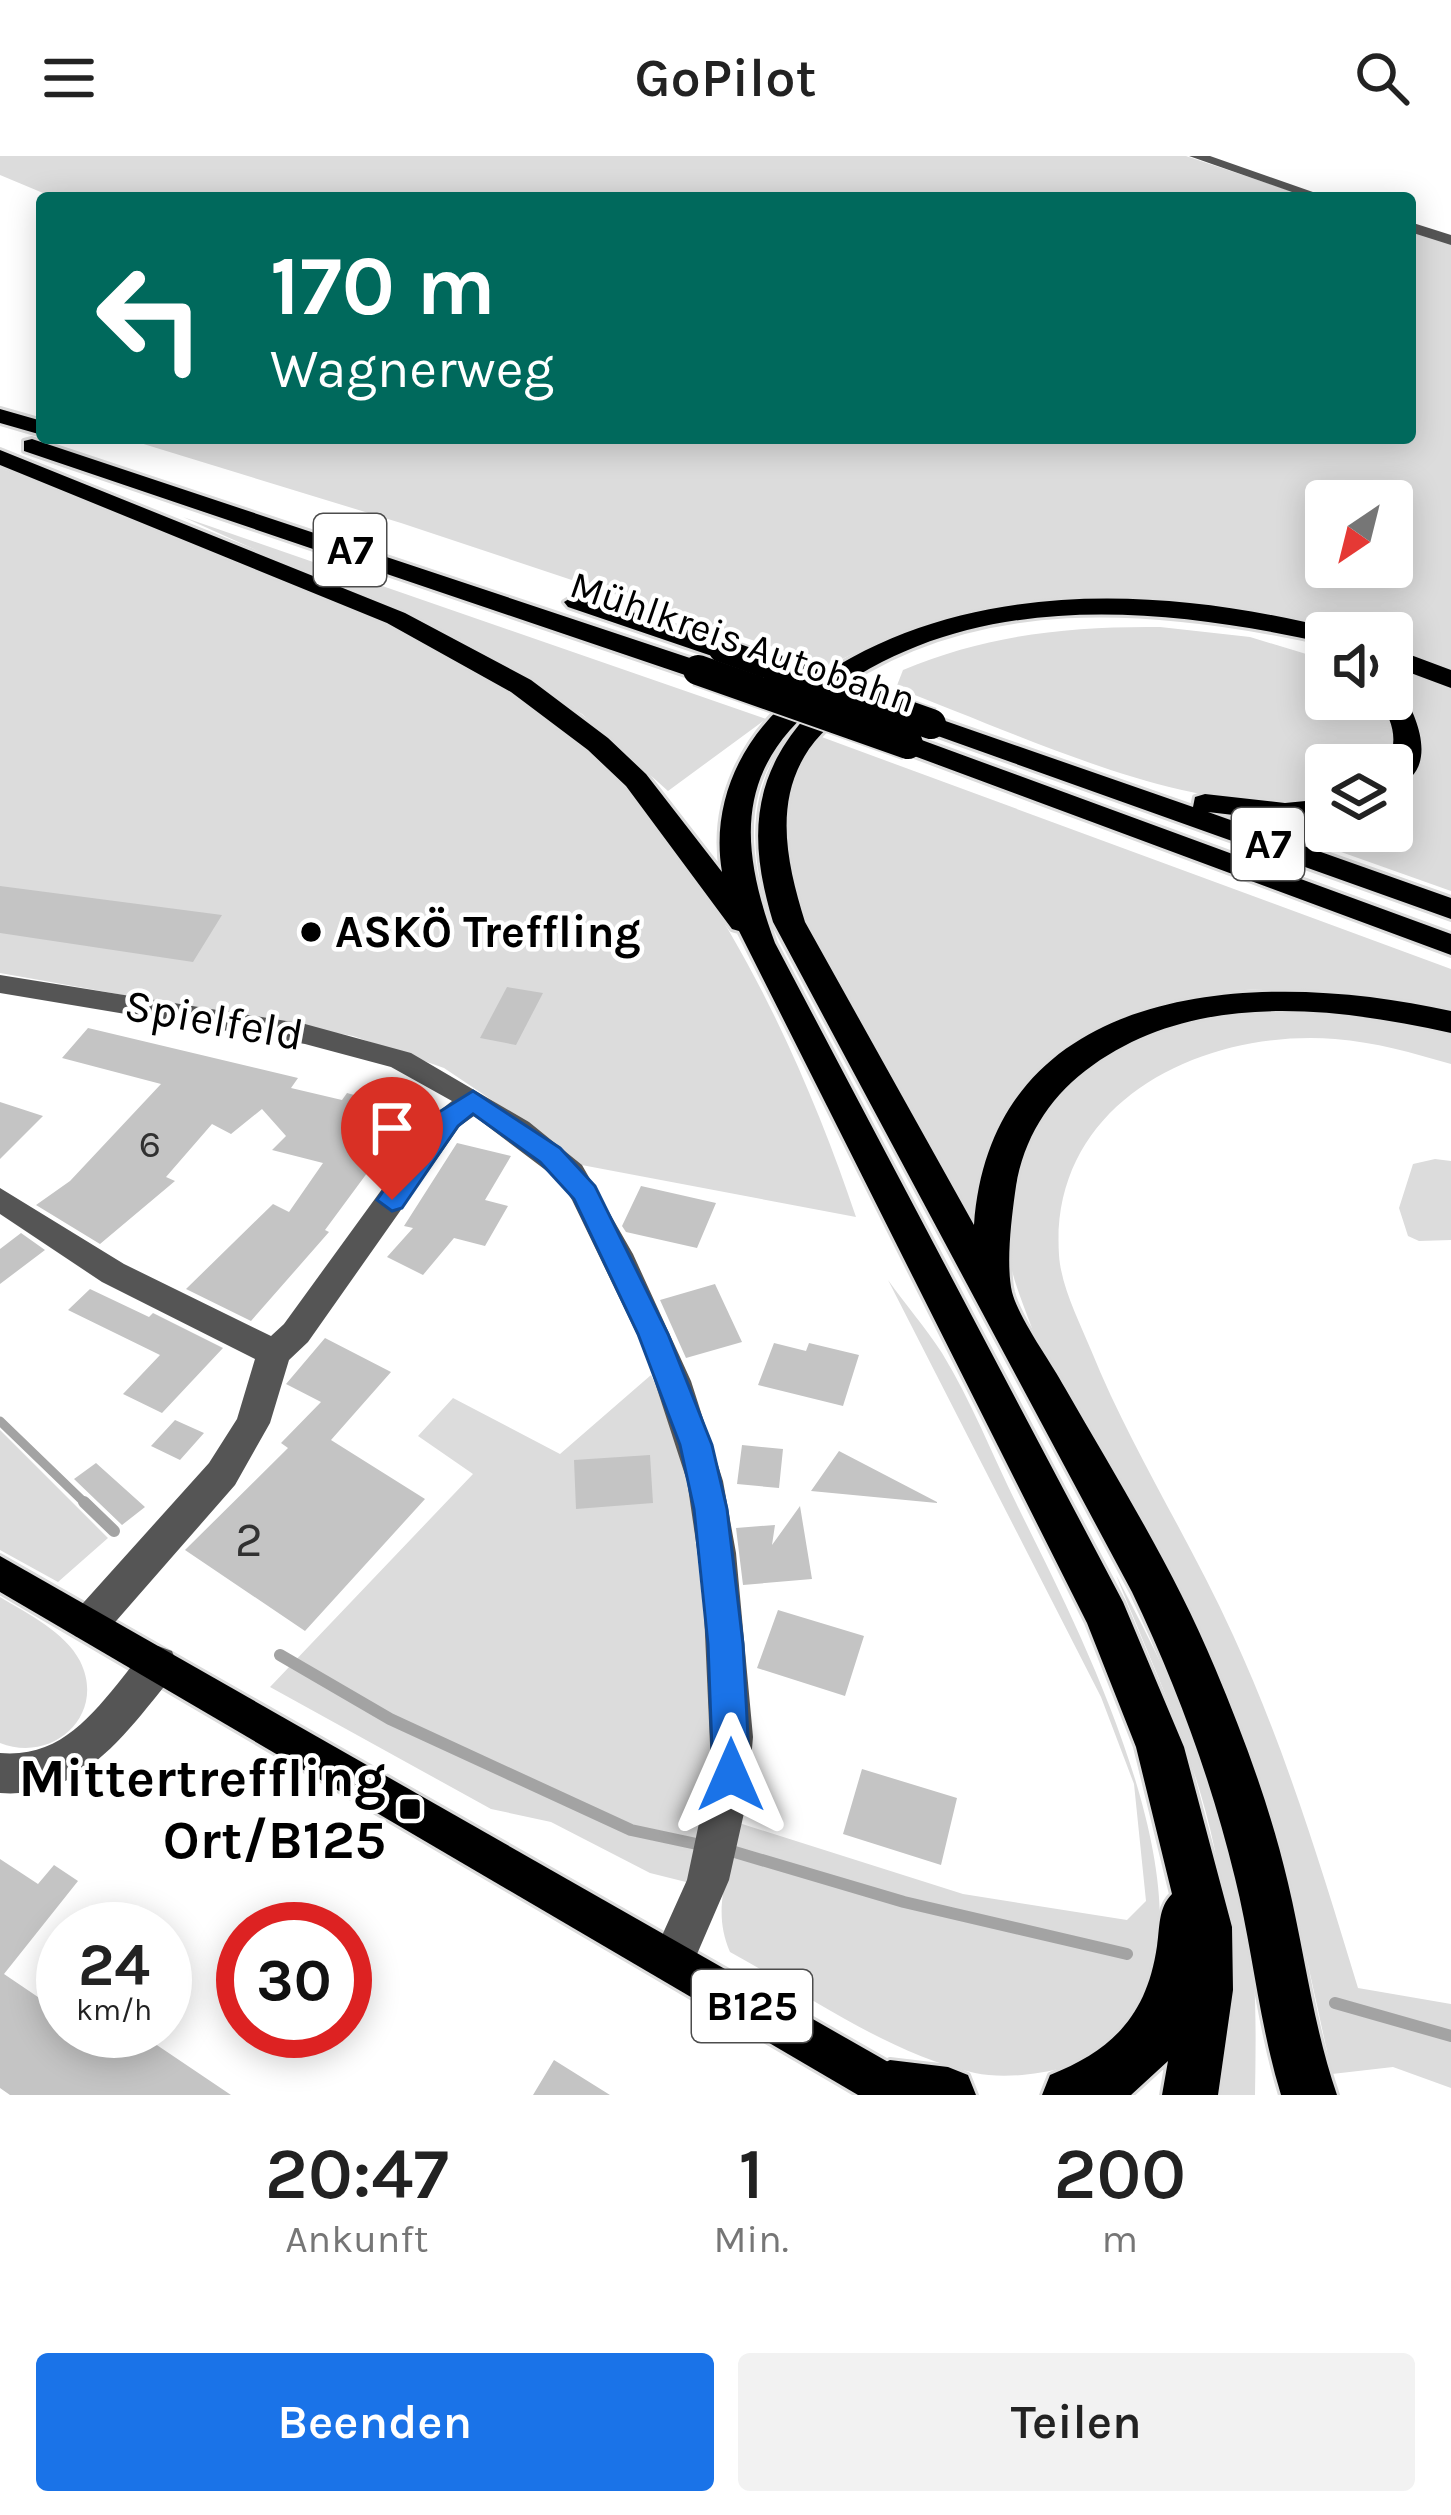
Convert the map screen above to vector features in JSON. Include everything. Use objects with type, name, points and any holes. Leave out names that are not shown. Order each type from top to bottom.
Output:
[{"type":"highway","points":[[0,416],[36,426]]},
{"type":"highway","name":"Mühlkreis Autobahn","points":[[0,437],[698,670],[1084,778],[1451,910]]},
{"type":"highway","name":"A7","points":[[94,444],[271,500]]},
{"type":"highway","points":[[0,457],[396,618],[521,686],[598,744],[650,795],[759,943],[1107,1616],[1160,1747],[1206,1927],[1206,1990],[1190,2095]]},
{"type":"highway","name":"Mühlkreis Autobahn","points":[[376,534],[721,650],[1451,945]]},
{"type":"highway","points":[[759,943],[734,861],[735,819],[745,778],[785,717],[836,676],[871,656],[956,626],[1058,609],[1199,612],[1305,631]]},
{"type":"highway","points":[[1305,648],[1194,626],[1093,623],[1000,633],[927,653],[855,689],[804,736],[777,778],[767,824],[768,850],[789,922],[993,1292],[1193,1670],[1262,1882],[1288,2030],[1309,2095]]},
{"type":"highway","points":[[1413,665],[1451,680]]},
{"type":"highway","points":[[1084,778],[1250,810],[1305,809]]},
{"type":"highway","points":[[993,1292],[995,1196],[1017,1127],[1068,1066],[1104,1042],[1144,1024],[1244,1001],[1369,1004],[1451,1022]]},
{"type":"highway","points":[[1070,2095],[1114,2079],[1141,2056],[1162,2027],[1184,1940],[1189,1857]]},
{"type":"highway","points":[[1280,2095],[1288,2030]]},
{"type":"highway","points":[[896,2091],[948,2095]]},
{"type":"main road","name":"B125","points":[[0,1573],[896,2091]]},
{"type":"street","points":[[1196,156],[1305,192]]},
{"type":"street","points":[[1416,229],[1451,240]]},
{"type":"street","name":"Spielfeld","points":[[0,984],[351,1045],[401,1060],[473,1101],[550,1155],[585,1194],[653,1334],[696,1445],[710,1509],[733,1737],[707,1892],[674,1960]]},
{"type":"street","points":[[88,1624],[228,1465],[253,1423],[274,1353],[296,1333],[448,1119],[473,1101]]},
{"type":"street","points":[[0,1199],[113,1274],[274,1353]]},
{"type":"street","points":[[0,1773],[43,1774],[64,1765],[158,1664]]},
{"type":"shaded area","points":[[0,156],[1186,156],[1294,192],[41,192],[0,175]]},
{"type":"shaded area","points":[[1416,233],[1451,244],[1451,672],[1413,657],[1413,612],[1305,612],[1305,623],[1209,609],[1097,603],[986,611],[933,623],[880,641],[830,666],[401,523],[144,444],[1416,444]]},
{"type":"shaded area","points":[[0,468],[374,618],[458,659],[573,737],[666,836],[744,957],[807,1089],[856,1217],[571,1163],[511,1113],[444,1068],[353,1036],[0,973]]},
{"type":"shaded area","points":[[183,517],[766,719],[668,791],[582,714],[483,653]]},
{"type":"shaded area","points":[[1160,627],[1250,637],[1305,654],[1305,720],[1397,720],[1394,744],[1305,744],[1305,801],[1220,798],[1108,769],[896,688],[903,670],[966,648],[1093,628]]},
{"type":"shaded area","points":[[1413,670],[1451,686],[1451,891],[1341,852],[1413,852],[1418,725],[1413,714]]},
{"type":"shaded area","points":[[819,736],[1451,969],[1451,1013],[1340,993],[1263,989],[1189,999],[1144,1014],[1042,1079],[1014,1104],[987,1163],[981,1249],[803,923],[779,827],[793,770]]},
{"type":"shaded area","points":[[1305,814],[1305,839],[1240,816]]},
{"type":"shaded area","points":[[1320,1010],[1451,1032],[1451,1064],[1335,1039],[1284,1039],[1234,1047],[1186,1063],[1143,1086],[1107,1117],[1079,1155],[1062,1201],[1059,1255],[1071,1303],[1107,1387],[1252,1678],[1302,1809],[1358,1988],[1451,2004],[1451,2088],[1393,2067],[1332,2074],[1287,1869],[1238,1736],[1034,1334],[1008,1248],[1015,1190],[1031,1140],[1056,1100],[1089,1068],[1129,1044],[1173,1027],[1271,1011]]},
{"type":"shaded area","points":[[1451,1161],[1451,1240],[1419,1241],[1408,1236],[1399,1208],[1413,1164]]},
{"type":"shaded area","points":[[888,1280],[953,1372],[1076,1628],[1136,1784],[1155,1863],[1159,1937],[1145,2001],[1106,2049],[1043,2072],[975,2073],[911,2052],[730,1952],[724,1935],[724,1888],[739,1823],[963,1894],[1127,1920],[1146,1901],[1134,1784],[1101,1697]]},
{"type":"shaded area","points":[[651,1375],[673,1422],[689,1483],[712,1686],[717,1761],[694,1884],[650,1873],[551,1822],[491,1809],[270,1687],[473,1474],[418,1436],[453,1398],[560,1454]]},
{"type":"shaded area","points":[[0,1430],[108,1538],[58,1582],[0,1550]]},
{"type":"shaded area","points":[[1116,1575],[1195,1738],[1238,1866],[1253,1956],[1255,2095],[1211,2095],[1224,1963],[1219,1874],[1184,1743]]},
{"type":"shaded area","points":[[0,1597],[65,1641],[80,1661],[86,1681],[81,1716],[56,1741],[39,1747],[0,1743]]},
{"type":"building","name":"ASKÖ Treffling","points":[[0,886],[222,915],[193,962],[0,933]]},
{"type":"building","points":[[507,987],[543,993],[516,1045],[480,1038]]},
{"type":"building","points":[[88,1028],[298,1078],[291,1088],[342,1100],[347,1093],[394,1106],[357,1161],[373,1165],[325,1230],[329,1232],[251,1321],[186,1289],[273,1204],[289,1212],[323,1163],[272,1150],[286,1136],[262,1109],[231,1134],[212,1124],[166,1177],[175,1181],[100,1244],[36,1205],[70,1181],[161,1084],[62,1058]]},
{"type":"building","points":[[0,1102],[43,1116],[0,1159]]},
{"type":"building","points":[[457,1143],[511,1156],[485,1200],[508,1206],[485,1246],[454,1238],[423,1275],[387,1257],[413,1228],[404,1226]]},
{"type":"building","points":[[641,1186],[716,1203],[697,1248],[626,1232],[622,1226]]},
{"type":"building","points":[[21,1233],[45,1250],[0,1284],[0,1249]]},
{"type":"building","points":[[715,1284],[742,1342],[686,1358],[660,1300]]},
{"type":"building","points":[[90,1289],[149,1317],[153,1313],[223,1348],[162,1413],[123,1394],[160,1355],[68,1310]]},
{"type":"building","points":[[325,1338],[391,1372],[331,1440],[425,1499],[305,1631],[185,1550],[288,1448],[281,1443],[321,1402],[286,1384]]},
{"type":"building","points":[[774,1343],[806,1351],[809,1343],[859,1355],[843,1406],[758,1385]]},
{"type":"building","points":[[175,1420],[204,1433],[180,1460],[151,1446]]},
{"type":"building","points":[[742,1445],[783,1449],[779,1488],[737,1484]]},
{"type":"building","points":[[839,1451],[937,1502],[937,1503],[811,1491]]},
{"type":"building","points":[[650,1455],[653,1503],[576,1509],[574,1460]]},
{"type":"building","points":[[96,1463],[145,1507],[122,1525],[74,1479]]},
{"type":"building","points":[[800,1506],[812,1579],[743,1585],[736,1528],[775,1525],[772,1545]]},
{"type":"building","points":[[778,1610],[864,1636],[845,1696],[757,1668]]},
{"type":"building","points":[[862,1769],[957,1798],[941,1865],[843,1834]]},
{"type":"building","points":[[0,1859],[38,1884],[54,1865],[78,1881],[61,1902],[36,1902],[36,1934],[4,1974],[36,1996],[36,2058],[176,2058],[231,2095],[10,2095],[0,2088]]},
{"type":"building","points":[[554,2060],[610,2095],[533,2095]]},
{"type":"waterway","points":[[0,1421],[87,1505]]},
{"type":"waterway","points":[[84,1502],[114,1531]]},
{"type":"waterway","points":[[280,1655],[390,1719],[631,1830],[706,1846]]},
{"type":"waterway","points":[[728,1850],[904,1902],[1127,1954]]},
{"type":"waterway","points":[[1335,2003],[1451,2036]]},
{"type":"place","name":"ASKÖ Treffling","points":[[311,932]]},
{"type":"place","name":"Mittertreffling Ort/B125","points":[[410,1809]]},
{"type":"route","points":[[392,1200],[448,1119],[473,1101],[550,1155],[571,1173],[585,1194],[653,1334],[696,1445],[710,1509],[725,1644],[733,1737],[731,1775]]}]
